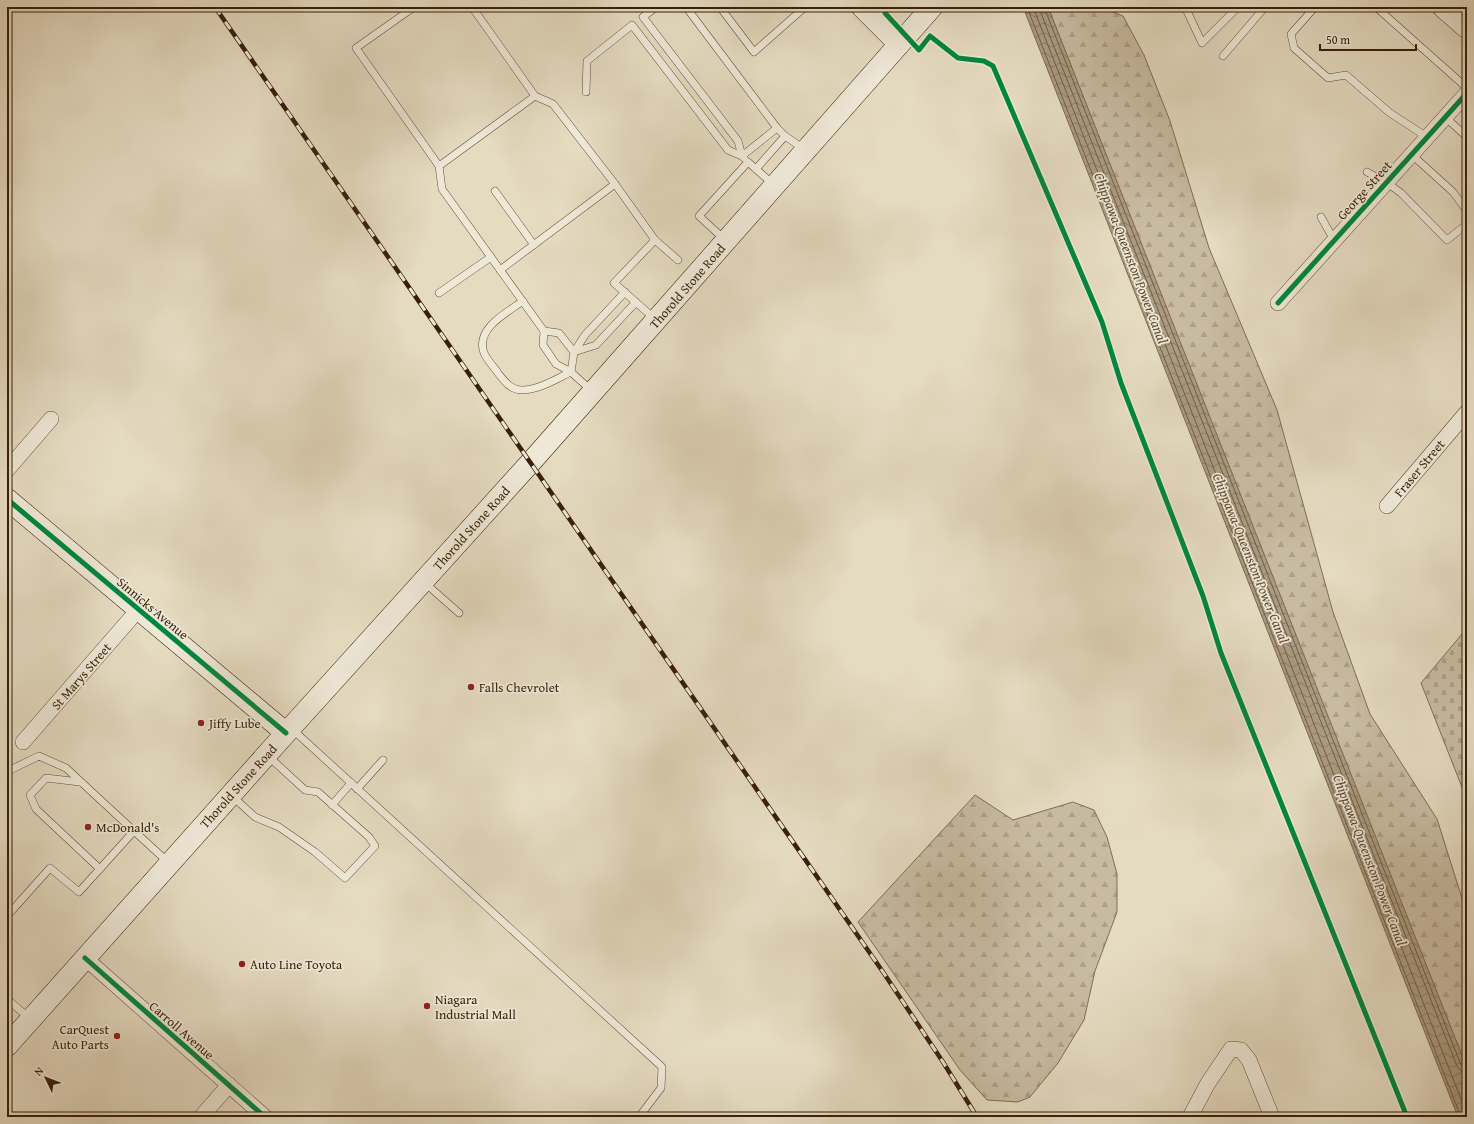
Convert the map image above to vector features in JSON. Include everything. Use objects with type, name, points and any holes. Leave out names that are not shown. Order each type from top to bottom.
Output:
[{"type":"main road","points":[[862,7],[899,44]]},
{"type":"main road","name":"Thorold Stone Road","points":[[7,1046],[288,730],[593,392],[932,7]]},
{"type":"main road","points":[[1443,7],[1467,28]]},
{"type":"main road","name":"Sinnicks Avenue","points":[[7,499],[138,610],[288,730]]},
{"type":"street","name":"George Street","points":[[1278,302],[1467,93]]},
{"type":"street","name":"Fraser Street","points":[[1387,506],[1467,412]]},
{"type":"street","points":[[7,470],[51,419]]},
{"type":"street","name":"St Marys Street","points":[[23,742],[138,610]]},
{"type":"street","name":"Carroll Avenue","points":[[85,958],[265,1117]]},
{"type":"street","points":[[1190,1117],[1208,1082],[1231,1049],[1241,1050],[1249,1060],[1272,1117]]},
{"type":"street","points":[[201,1117],[228,1085]]},
{"type":"lane","points":[[414,7],[356,48],[439,166],[442,189],[544,331],[542,345],[556,364],[571,372],[593,392]]},
{"type":"lane","points":[[472,7],[535,96],[553,104],[615,184],[655,240],[678,260]]},
{"type":"lane","points":[[656,7],[643,17],[738,141],[742,156]]},
{"type":"lane","points":[[686,7],[777,128],[785,136],[806,150]]},
{"type":"lane","points":[[720,7],[754,52],[805,7]]},
{"type":"lane","points":[[1187,11],[1202,43],[1238,7]]},
{"type":"lane","points":[[1223,56],[1265,7]]},
{"type":"lane","points":[[1315,7],[1291,34],[1294,48],[1328,78],[1346,76],[1390,113],[1427,137]]},
{"type":"lane","points":[[1376,7],[1467,88]]},
{"type":"lane","points":[[586,92],[587,61],[632,25],[728,150],[742,156],[775,186]]},
{"type":"lane","points":[[439,166],[535,96]]},
{"type":"lane","points":[[1445,117],[1467,137]]},
{"type":"lane","points":[[742,156],[777,128]]},
{"type":"lane","points":[[756,169],[785,136]]},
{"type":"lane","points":[[1411,154],[1453,192],[1467,211]]},
{"type":"lane","points":[[726,241],[699,216],[748,162]]},
{"type":"lane","points":[[1367,172],[1386,182],[1401,193],[1447,240],[1467,224]]},
{"type":"lane","points":[[500,270],[615,184]]},
{"type":"lane","points":[[495,191],[534,245]]},
{"type":"lane","points":[[1321,217],[1334,240]]},
{"type":"lane","points":[[655,240],[614,283],[656,320]]},
{"type":"lane","points":[[439,294],[491,256]]},
{"type":"lane","points":[[571,372],[574,352],[585,335],[625,292]]},
{"type":"lane","points":[[523,301],[498,319],[487,330],[482,342],[484,354],[507,385],[521,390],[533,389],[571,372]]},
{"type":"lane","points":[[574,352],[596,345],[636,302]]},
{"type":"lane","points":[[544,331],[559,333],[574,352]]},
{"type":"lane","points":[[423,581],[459,614]]},
{"type":"lane","points":[[288,730],[351,783],[662,1067],[661,1088],[639,1117]]},
{"type":"lane","points":[[230,795],[255,817],[279,827],[315,852],[345,878],[375,846],[368,837],[318,792],[305,790],[266,755]]},
{"type":"lane","points":[[7,769],[10,770],[39,756],[66,768],[170,864]]},
{"type":"lane","points":[[357,789],[383,760]]},
{"type":"lane","points":[[80,782],[46,778],[30,795],[36,809],[100,869]]},
{"type":"lane","points":[[332,805],[351,783]]},
{"type":"lane","points":[[7,916],[50,868],[78,892],[134,832]]},
{"type":"lane","points":[[7,999],[30,1020]]},
{"type":"green space","points":[[1048,7],[1101,7],[1123,16],[1144,55],[1170,121],[1209,248],[1277,410],[1333,612],[1370,714],[1437,819],[1467,914],[1467,1084]]},
{"type":"green space","points":[[1467,628],[1467,800],[1421,683]]},
{"type":"green space","points":[[975,795],[1013,820],[1073,802],[1094,810],[1107,837],[1117,874],[1117,912],[1095,971],[1084,1020],[1058,1063],[1030,1097],[1018,1102],[987,1100],[960,1070],[858,922]]},
{"type":"water","name":"Chippawa-Queenston Power Canal","points":[[1023,7],[1048,7],[1467,1068],[1467,1117],[1458,1117]]},
{"type":"railway","points":[[215,7],[883,972],[943,1062],[977,1117]]},
{"type":"cycle path","points":[[885,7],[885,13],[919,50],[930,36],[958,58],[984,61],[993,66],[1102,322],[1121,383],[1203,596],[1221,653],[1407,1117]]},
{"type":"cycle path","points":[[1278,303],[1467,93]]},
{"type":"cycle path","points":[[7,499],[286,733]]},
{"type":"cycle path","points":[[85,958],[265,1117]]},
{"type":"place","name":"Falls Chevrolet","points":[[471,687]]},
{"type":"place","name":"Jiffy Lube","points":[[201,723]]},
{"type":"place","name":"McDonald's","points":[[88,827]]},
{"type":"place","name":"Auto Line Toyota","points":[[242,964]]},
{"type":"place","name":"Niagara Industrial Mall","points":[[427,1006]]},
{"type":"place","name":"CarQuest Auto Parts","points":[[117,1036]]}]
